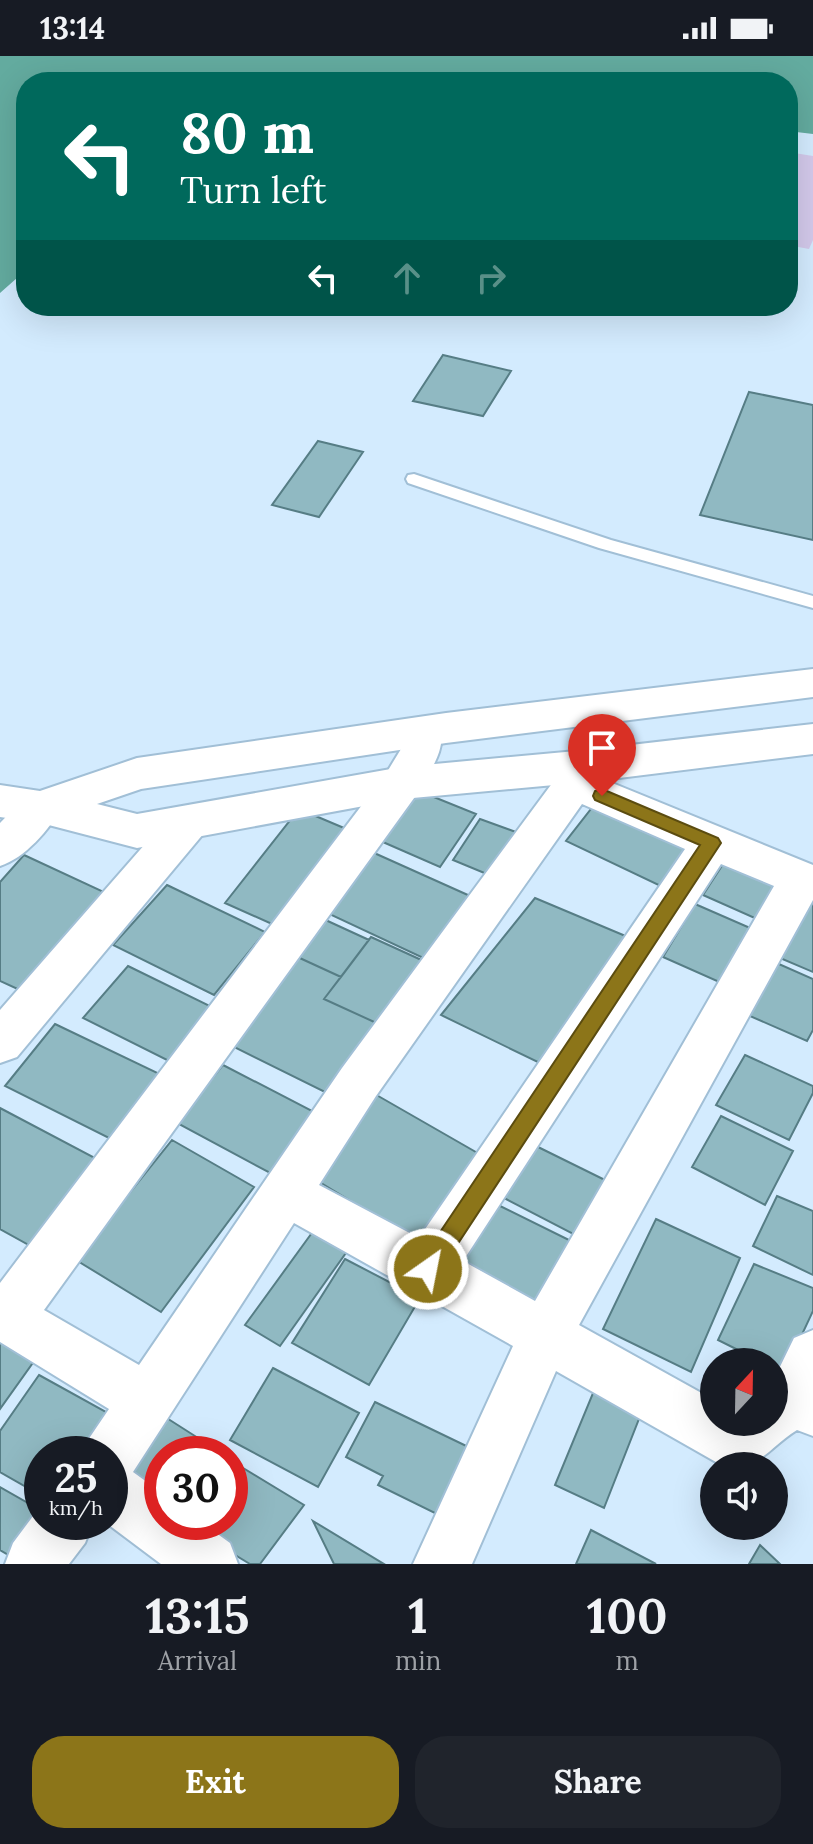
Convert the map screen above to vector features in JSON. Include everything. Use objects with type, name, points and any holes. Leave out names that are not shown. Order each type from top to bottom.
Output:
[{"type":"street","points":[[20,804],[137,774],[423,731],[661,699],[813,683]]},
{"type":"street","points":[[661,699],[688,755]]},
{"type":"street","points":[[149,1402],[4,1315],[402,783],[421,749],[423,731]]},
{"type":"street","points":[[20,804],[137,831],[402,783],[581,775],[688,755],[813,739]]},
{"type":"street","points":[[442,1564],[546,1333],[807,880],[712,843],[581,775]]},
{"type":"street","points":[[125,1436],[359,1082],[581,775]]},
{"type":"street","points":[[0,850],[20,804]]},
{"type":"street","points":[[0,1043],[189,822]]},
{"type":"street","points":[[428,1269],[712,843]]},
{"type":"street","points":[[286,1193],[546,1333],[735,1443],[791,1400]]},
{"type":"street","points":[[128,1503],[209,1564]]},
{"type":"street","points":[[34,1564],[51,1540]]},
{"type":"lane","points":[[414,479],[605,544],[813,602]]},
{"type":"shaded area","points":[[0,56],[813,56],[813,134],[798,132],[798,72],[16,72],[16,279],[0,293]]},
{"type":"shaded area","points":[[798,154],[813,156],[813,240],[809,249],[798,247]]},
{"type":"building","points":[[443,355],[511,371],[483,416],[413,401]]},
{"type":"building","points":[[749,392],[813,405],[813,540],[700,515]]},
{"type":"building","points":[[318,441],[363,452],[319,517],[272,505]]},
{"type":"building","points":[[414,789],[476,814],[440,867],[376,839]]},
{"type":"building","points":[[598,800],[698,846],[667,889],[566,841]]},
{"type":"building","points":[[299,809],[344,828],[272,924],[225,903]]},
{"type":"building","points":[[480,819],[524,835],[494,877],[453,860]]},
{"type":"building","points":[[372,852],[479,900],[434,963],[325,912]]},
{"type":"building","points":[[24,855],[106,893],[22,991],[0,981],[0,882]]},
{"type":"building","points":[[727,858],[789,885],[766,923],[703,895]]},
{"type":"building","points":[[167,885],[265,932],[214,995],[113,945]]},
{"type":"building","points":[[813,889],[813,972],[773,955]]},
{"type":"building","points":[[535,898],[635,940],[544,1065],[441,1015]]},
{"type":"building","points":[[695,904],[757,931],[726,985],[663,957]]},
{"type":"building","points":[[319,917],[369,940],[341,977],[291,954]]},
{"type":"building","points":[[371,937],[428,963],[383,1026],[324,999]]},
{"type":"building","points":[[291,954],[341,977],[324,999],[383,1026],[335,1097],[224,1042]]},
{"type":"building","points":[[763,957],[813,979],[813,1030],[807,1041],[734,1009]]},
{"type":"building","points":[[128,966],[216,1009],[173,1063],[83,1018]]},
{"type":"building","points":[[55,1024],[168,1078],[119,1143],[5,1086]]},
{"type":"building","points":[[745,1055],[813,1086],[813,1093],[789,1140],[716,1105]]},
{"type":"building","points":[[223,1065],[318,1114],[274,1175],[177,1123]]},
{"type":"building","points":[[373,1093],[481,1155],[418,1242],[308,1175]]},
{"type":"building","points":[[0,1108],[112,1167],[45,1254],[0,1229]]},
{"type":"building","points":[[721,1116],[793,1151],[765,1205],[692,1167]]},
{"type":"building","points":[[172,1140],[254,1187],[161,1312],[76,1260]]},
{"type":"building","points":[[536,1146],[609,1182],[579,1237],[504,1198]]},
{"type":"building","points":[[777,1196],[813,1211],[813,1275],[753,1246]]},
{"type":"building","points":[[496,1204],[573,1242],[538,1307],[459,1267]]},
{"type":"building","points":[[656,1219],[740,1258],[691,1372],[603,1329]]},
{"type":"building","points":[[314,1230],[348,1250],[280,1346],[245,1325]]},
{"type":"building","points":[[345,1259],[420,1298],[369,1385],[292,1343]]},
{"type":"building","points":[[754,1264],[813,1288],[813,1311],[788,1364],[788,1348],[734,1348],[718,1340]]},
{"type":"building","points":[[0,1336],[37,1357],[0,1409]]},
{"type":"building","points":[[273,1368],[359,1413],[318,1487],[248,1450],[248,1436],[232,1436]]},
{"type":"building","points":[[39,1375],[117,1418],[106,1436],[24,1436],[24,1486],[0,1472],[0,1431]]},
{"type":"building","points":[[598,1381],[646,1401],[604,1508],[555,1485]]},
{"type":"building","points":[[375,1402],[483,1454],[451,1521],[378,1485],[383,1476],[346,1457]]},
{"type":"building","points":[[162,1415],[195,1436],[151,1436]]},
{"type":"building","points":[[144,1450],[144,1491],[128,1482]]},
{"type":"building","points":[[248,1471],[304,1505],[260,1564],[250,1564],[210,1540],[248,1540]]},
{"type":"building","points":[[0,1487],[24,1501],[24,1540],[37,1540],[22,1563],[0,1550]]},
{"type":"building","points":[[313,1521],[384,1564],[334,1564]]},
{"type":"building","points":[[591,1530],[656,1564],[576,1564]]},
{"type":"building","points":[[760,1545],[780,1564],[749,1564]]},
{"type":"route","points":[[428,1269],[712,843],[602,796]]}]
